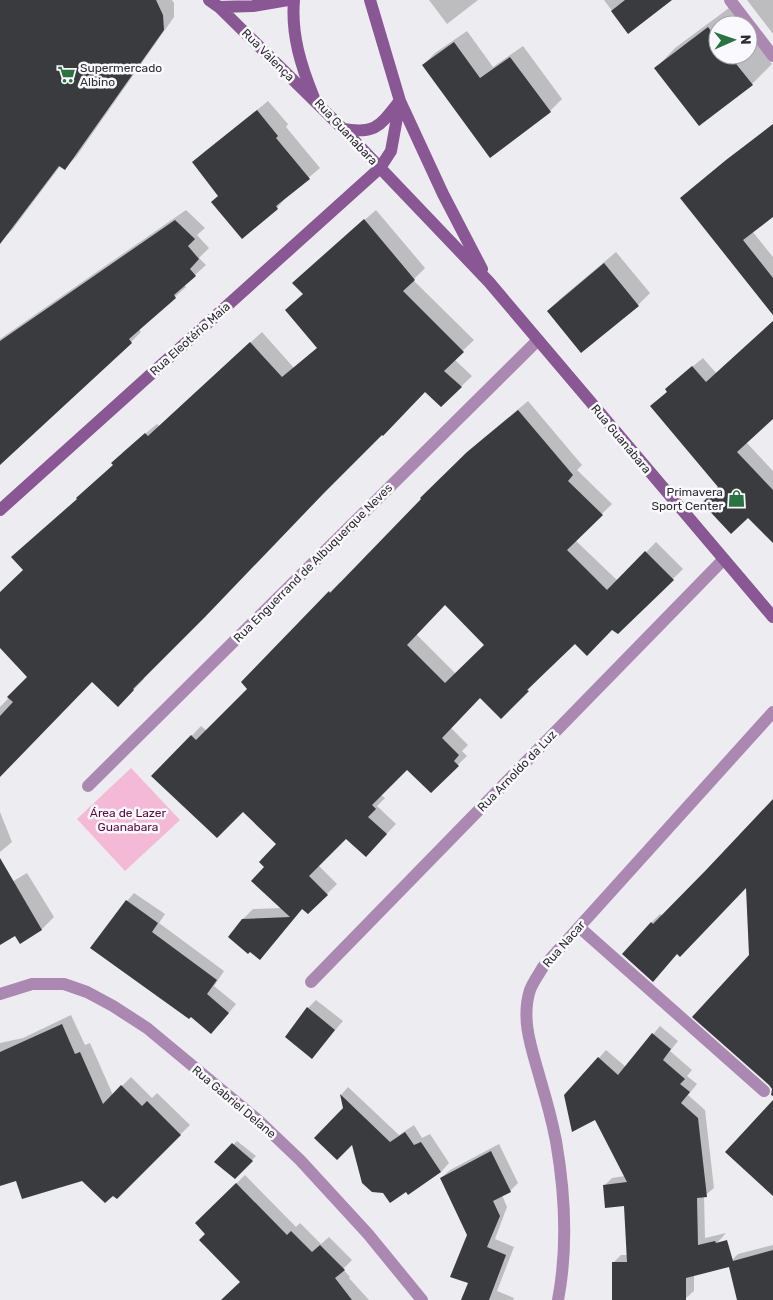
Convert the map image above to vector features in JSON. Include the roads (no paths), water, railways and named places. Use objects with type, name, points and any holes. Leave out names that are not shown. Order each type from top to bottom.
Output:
[{"type":"main road","name":"Rua Valença","points":[[214,3],[253,6],[288,0]]},
{"type":"main road","name":"Rua Guanabara","points":[[294,0],[293,16],[299,58],[316,103],[489,282],[773,618]]},
{"type":"main road","name":"Rua Guanabara","points":[[370,0],[400,101],[436,178],[489,282]]},
{"type":"main road","name":"Rua Valença","points":[[214,3],[316,103]]},
{"type":"main road","points":[[343,129],[356,131],[370,130],[382,123],[400,101]]},
{"type":"main road","name":"Rua Eleotério Maia","points":[[0,510],[380,168],[391,151],[400,101]]},
{"type":"street","points":[[730,0],[773,56]]},
{"type":"street","name":"Rua Enguerrand de Albuquerque Neves","points":[[88,786],[538,340]]},
{"type":"street","name":"Rua Arnoldo da Luz","points":[[311,982],[723,560]]},
{"type":"street","name":"Rua Nacar","points":[[558,1300],[564,1254],[562,1179],[550,1110],[528,1034],[526,1010],[530,989],[543,966],[773,712]]},
{"type":"street","points":[[579,927],[764,1092]]},
{"type":"street","name":"Rua Gabriel Delane","points":[[0,994],[32,984],[64,984],[87,992],[147,1028],[259,1121],[300,1160],[368,1234],[422,1300]]},
{"type":"place","name":"Supermercado Albino","points":[[66,75]]},
{"type":"place","name":"Primavera Sport Center","points":[[737,499]]},
{"type":"park label","name":"Área de Lazer Guanabara","points":[[128,820]]}]
